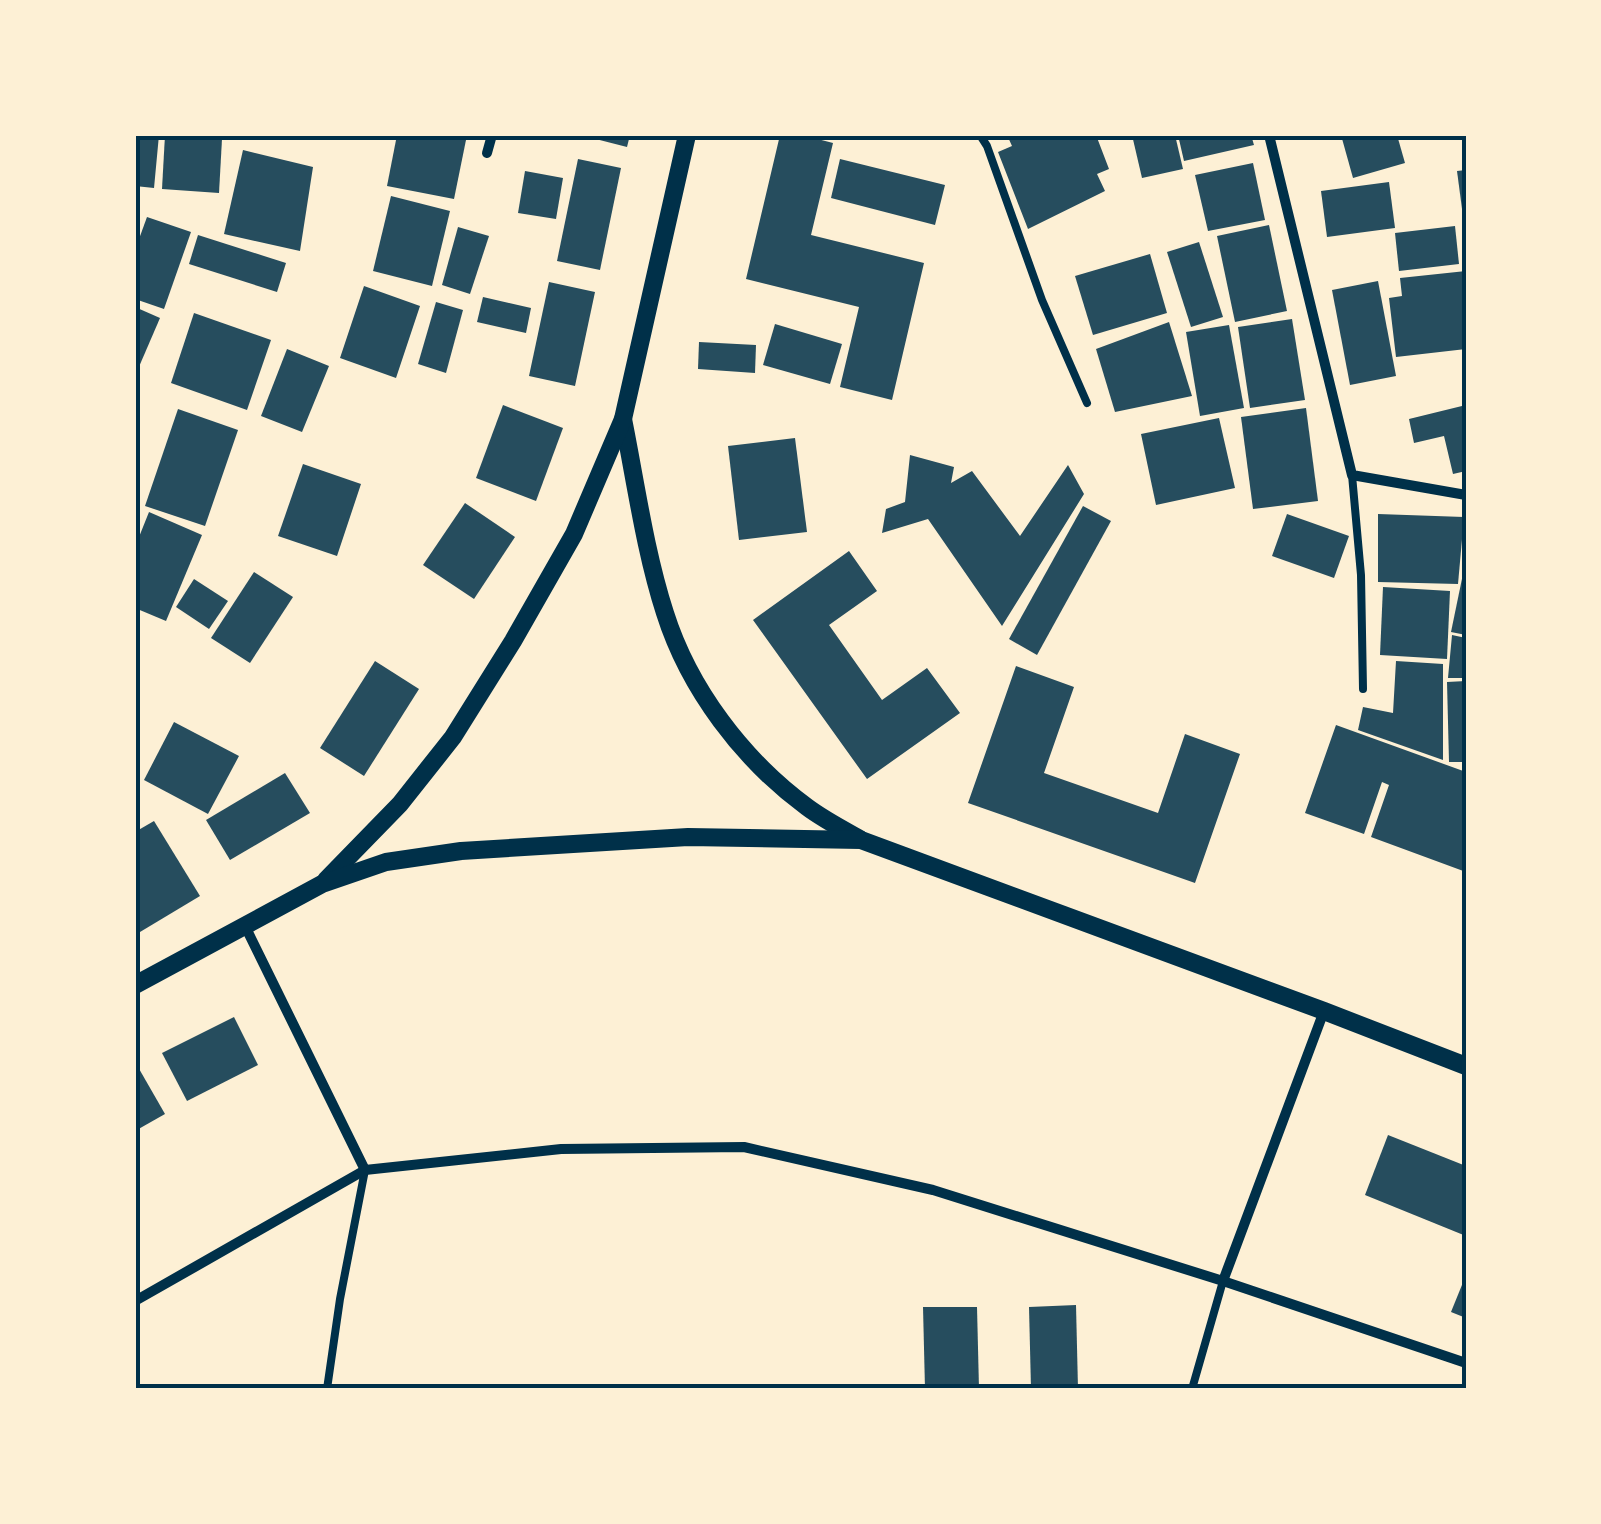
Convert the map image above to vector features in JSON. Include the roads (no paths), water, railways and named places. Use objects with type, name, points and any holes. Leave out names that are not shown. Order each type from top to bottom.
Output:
[{"type":"street","points":[[487,153],[492,135]]},
{"type":"street","points":[[322,884],[400,804],[453,737],[574,534],[623,419],[687,135]]},
{"type":"street","points":[[1269,135],[1352,475],[1466,495]]},
{"type":"street","points":[[623,419],[654,575],[683,660],[718,716],[752,758],[808,807],[861,840],[1465,1062]]},
{"type":"street","points":[[135,985],[322,884],[386,862],[461,852],[688,838],[861,840]]},
{"type":"street","points":[[244,924],[365,1170]]},
{"type":"street","points":[[1223,1281],[1324,1010]]},
{"type":"street","points":[[135,1301],[365,1170],[561,1149],[744,1148],[932,1190],[1223,1281],[1466,1364]]},
{"type":"lane","points":[[980,135],[988,146],[1042,300],[1087,402]]},
{"type":"lane","points":[[1352,475],[1361,575],[1363,688]]},
{"type":"lane","points":[[327,1389],[365,1170]]},
{"type":"lane","points":[[1192,1389],[1223,1281]]}]
